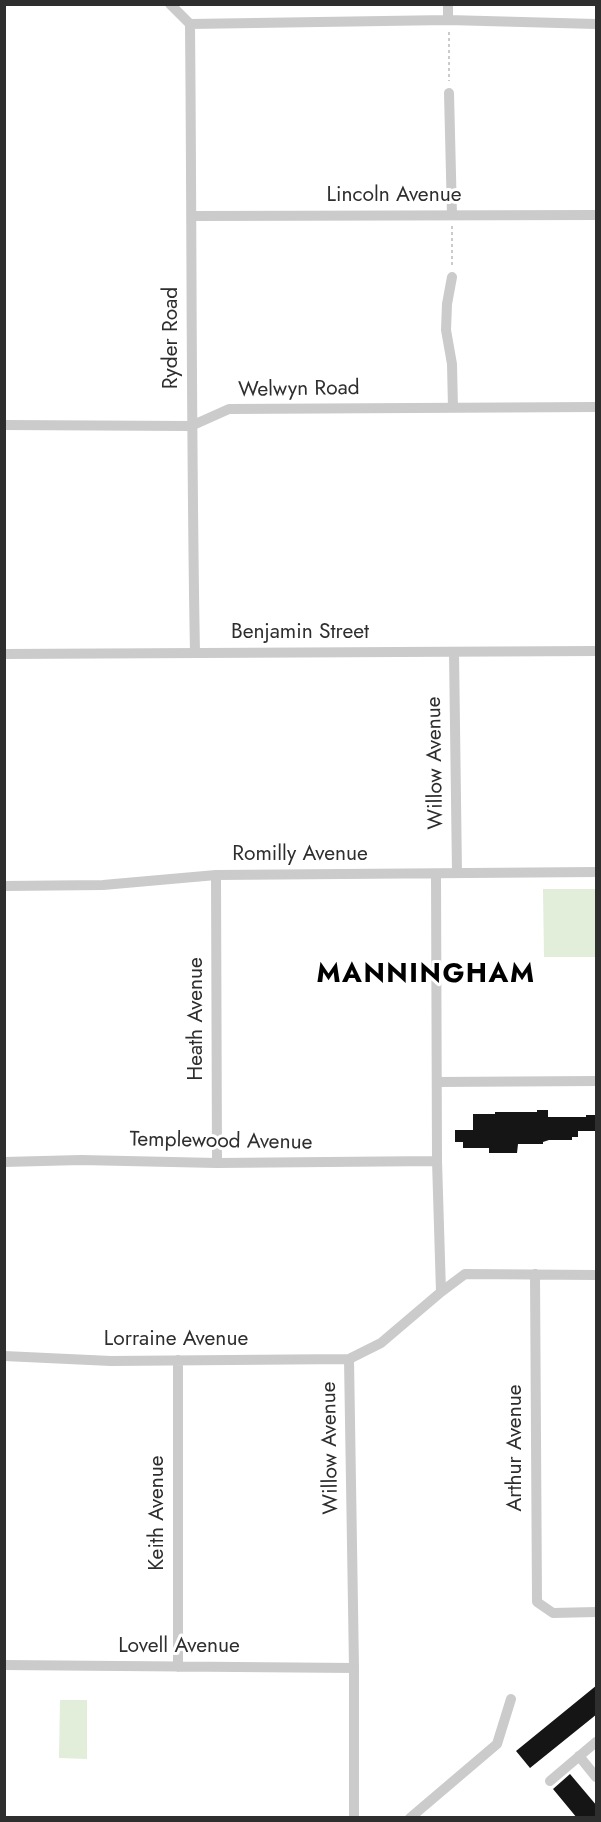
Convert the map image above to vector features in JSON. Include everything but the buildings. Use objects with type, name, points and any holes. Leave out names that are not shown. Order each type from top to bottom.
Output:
[{"type":"street","points":[[170,4],[190,24],[448,20],[597,24]]},
{"type":"street","points":[[448,4],[448,20]]},
{"type":"street","name":"Ryder Road","points":[[190,24],[191,426],[195,653]]},
{"type":"street","points":[[449,93],[452,216]]},
{"type":"street","name":"Lincoln Avenue","points":[[192,216],[597,215]]},
{"type":"street","points":[[452,278],[447,304],[446,330],[452,364],[453,408]]},
{"type":"street","name":"Welwyn Road","points":[[4,425],[191,426],[229,409],[597,407]]},
{"type":"street","name":"Benjamin Street","points":[[4,654],[597,651]]},
{"type":"street","name":"Willow Avenue","points":[[454,652],[456,873]]},
{"type":"street","name":"Romilly Avenue","points":[[4,886],[103,885],[216,875],[597,872]]},
{"type":"street","points":[[436,874],[437,1161],[441,1292]]},
{"type":"street","name":"Heath Avenue","points":[[216,875],[217,1163]]},
{"type":"street","points":[[437,1082],[597,1081]]},
{"type":"street","name":"Templewood Avenue","points":[[4,1162],[437,1161]]},
{"type":"street","name":"Willow Avenue","points":[[354,1818],[349,1359],[381,1343],[465,1274],[597,1275]]},
{"type":"street","name":"Arthur Avenue","points":[[535,1274],[537,1602],[553,1613],[597,1612]]},
{"type":"street","name":"Lorraine Avenue","points":[[4,1356],[111,1361],[349,1359]]},
{"type":"street","name":"Keith Avenue","points":[[178,1360],[178,1667]]},
{"type":"street","name":"Lovell Avenue","points":[[4,1665],[354,1668]]},
{"type":"street","points":[[410,1818],[497,1744],[511,1700]]},
{"type":"street","points":[[550,1781],[597,1742]]},
{"type":"street","points":[[579,1756],[597,1777]]},
{"type":"path","points":[[448,20],[449,93]]},
{"type":"path","points":[[452,216],[452,278]]},
{"type":"green space","points":[[543,889],[596,889],[596,957],[544,957]]},
{"type":"green space","points":[[60,1700],[87,1700],[87,1759],[59,1758]]},
{"type":"district","name":"MANNINGHAM","points":[[426,975]]}]
